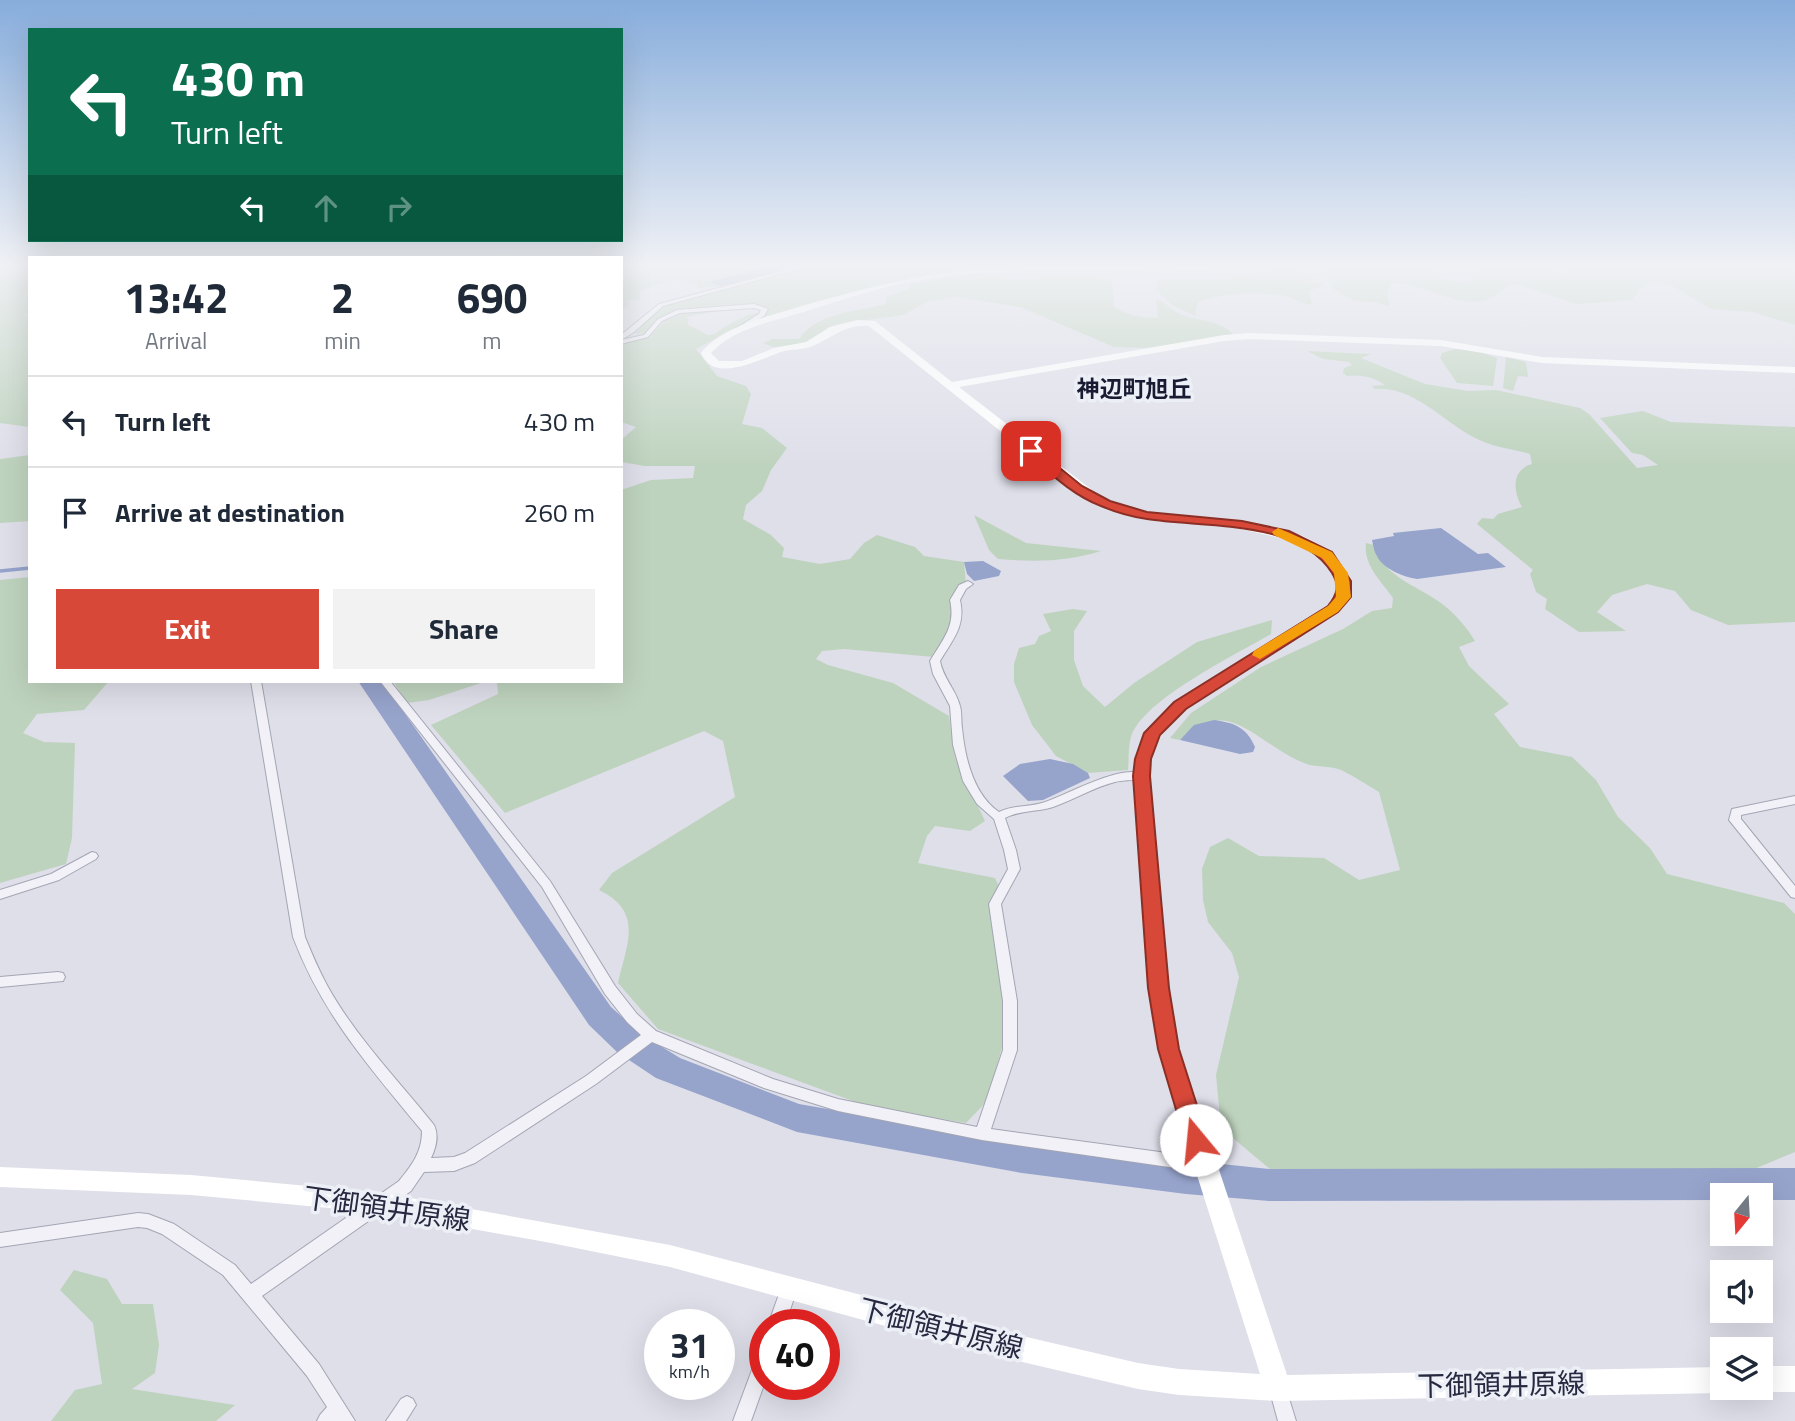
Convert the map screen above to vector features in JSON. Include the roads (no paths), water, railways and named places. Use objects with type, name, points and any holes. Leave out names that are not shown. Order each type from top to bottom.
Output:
[{"type":"street","points":[[623,340],[648,333]]},
{"type":"street","points":[[735,333],[712,344],[706,353],[708,358],[717,364],[743,364],[778,350],[809,344],[825,333]]},
{"type":"street","points":[[885,333],[1077,489],[1105,504],[1146,515],[1265,528],[1289,535],[1327,555],[1341,573],[1343,597],[1333,609],[1180,705],[1162,721],[1147,747],[1141,776],[1160,1000],[1168,1049],[1287,1421]]},
{"type":"street","points":[[951,385],[1249,336],[1441,343],[1542,360],[1795,370]]},
{"type":"street","points":[[968,584],[962,587],[955,600],[958,619],[935,662],[936,669],[955,706],[956,731],[967,777],[979,800],[999,817],[1013,869],[995,904],[1010,1001],[1010,1050],[982,1134]]},
{"type":"street","points":[[251,1294],[405,1186],[422,1164],[430,1143],[429,1129],[335,1012],[308,967],[299,937],[256,683]]},
{"type":"street","points":[[387,683],[546,884],[610,990],[648,1038],[769,1084],[838,1105],[982,1134],[1206,1170]]},
{"type":"street","points":[[999,817],[1018,809],[1045,806],[1112,779],[1141,776]]},
{"type":"street","points":[[1795,800],[1736,812],[1735,820],[1795,894]]},
{"type":"street","points":[[0,895],[55,877],[92,856]]},
{"type":"street","points":[[0,982],[58,977]]},
{"type":"street","points":[[422,1164],[454,1164],[470,1158],[648,1038]]},
{"type":"street","name":"下御領井原線","points":[[0,1177],[191,1185],[383,1203],[551,1232],[656,1253],[980,1339],[1138,1376],[1226,1386],[1278,1388],[1710,1380]]},
{"type":"street","points":[[0,1240],[128,1221],[148,1221],[168,1229],[229,1270],[251,1294],[313,1370],[336,1417]]},
{"type":"street","points":[[782,1309],[789,1289]]},
{"type":"street","points":[[1773,1379],[1795,1378]]},
{"type":"street","points":[[742,1421],[750,1400]]},
{"type":"street","points":[[395,1421],[407,1405]]},
{"type":"water","points":[[1441,528],[1478,554],[1488,553],[1506,567],[1417,579],[1389,568],[1380,561],[1375,552],[1372,540],[1394,536],[1393,533]]},
{"type":"water","points":[[983,561],[1001,571],[999,576],[974,581],[967,574],[964,562]]},
{"type":"water","points":[[1214,720],[1244,730],[1255,747],[1253,752],[1240,754],[1180,740],[1194,725]]},
{"type":"water","points":[[1050,759],[1073,764],[1088,773],[1090,778],[1043,800],[1028,801],[1003,776],[1020,764]]},
{"type":"waterway","points":[[0,571],[28,568]]},
{"type":"waterway","points":[[371,683],[600,1016],[629,1043],[668,1068],[797,1118],[1022,1158],[1269,1185],[1795,1184]]},
{"type":"district","name":"神辺町旭丘","points":[[1134,388]]}]
